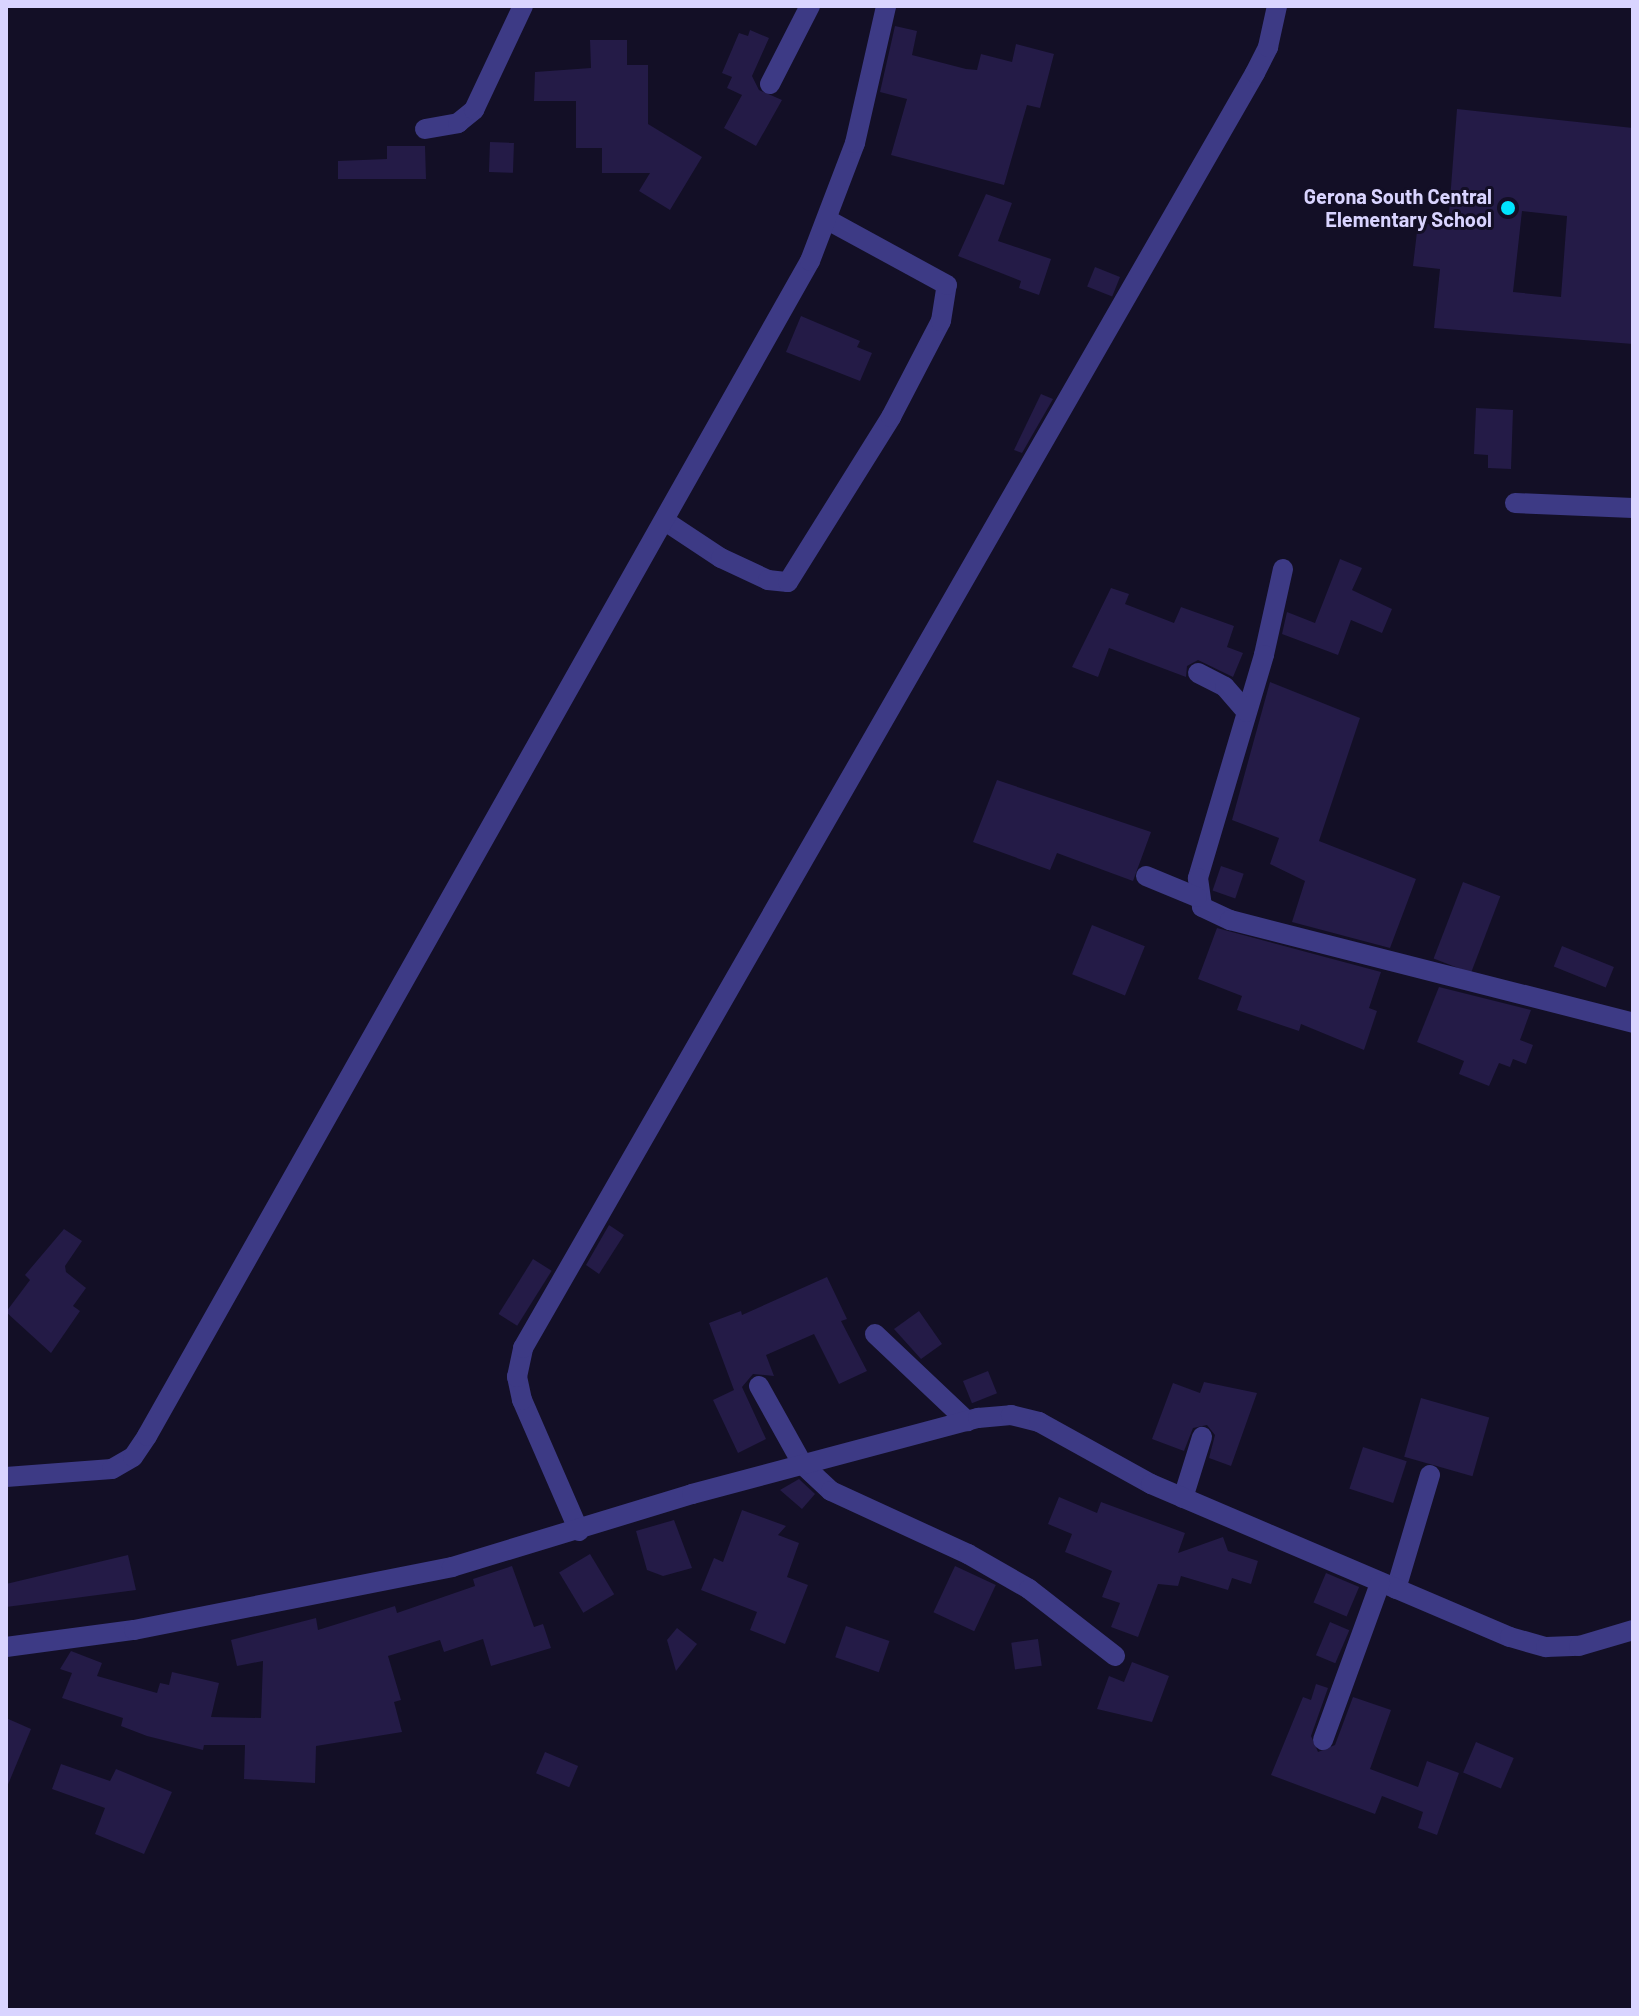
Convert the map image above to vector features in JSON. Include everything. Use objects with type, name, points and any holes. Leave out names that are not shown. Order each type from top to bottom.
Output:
[{"type":"street","points":[[425,129],[458,123],[474,110],[523,6]]},
{"type":"street","points":[[770,84],[810,6]]},
{"type":"street","points":[[6,1477],[112,1469],[133,1457],[765,347],[828,220],[855,143],[886,6]]},
{"type":"street","points":[[579,1531],[522,1400],[517,1377],[523,1348],[1255,73],[1268,47],[1277,6]]},
{"type":"street","points":[[665,521],[721,558],[768,580],[788,582],[891,417],[941,321],[947,285],[828,220]]},
{"type":"street","points":[[1515,503],[1633,508]]},
{"type":"street","points":[[1283,569],[1247,712],[1198,878],[1197,897],[1202,907],[1230,920],[1633,1023]]},
{"type":"street","points":[[1198,673],[1225,687],[1247,712]]},
{"type":"street","points":[[1146,876],[1197,897]]},
{"type":"street","points":[[875,1334],[967,1421]]},
{"type":"street","points":[[759,1386],[803,1465],[831,1491],[968,1554],[1029,1589],[1115,1656]]},
{"type":"street","points":[[6,1647],[134,1630],[452,1567],[803,1465],[967,1421],[1011,1415],[1039,1422],[1183,1498],[1388,1586],[1546,1647],[1579,1646],[1633,1630]]},
{"type":"street","points":[[1183,1498],[1202,1437]]},
{"type":"street","points":[[1323,1740],[1388,1586],[1430,1475]]},
{"type":"building","points":[[895,26],[917,31],[912,55],[966,69],[977,70],[981,54],[1012,62],[1016,44],[1054,54],[1040,108],[1027,105],[1004,185],[891,155],[907,99],[880,92]]},
{"type":"building","points":[[750,30],[769,38],[752,76],[759,90],[782,100],[756,146],[724,128],[742,95],[727,88],[732,77],[722,73],[739,33],[748,36]]},
{"type":"building","points":[[590,40],[627,40],[627,65],[648,65],[648,124],[702,157],[670,210],[639,191],[650,173],[602,173],[602,148],[576,148],[576,101],[534,101],[535,72],[591,68]]},
{"type":"building","points":[[1457,109],[1633,128],[1633,344],[1434,328],[1440,269],[1413,266],[1418,223],[1448,226]],"holes":[[[1522,211],[1567,216],[1561,297],[1513,292]]]},
{"type":"building","points":[[490,142],[514,143],[513,173],[489,172]]},
{"type":"building","points":[[387,146],[425,146],[426,179],[338,179],[338,161],[387,159]]},
{"type":"building","points":[[986,194],[1012,203],[998,241],[1051,259],[1039,295],[1019,288],[1021,281],[958,256]]},
{"type":"building","points":[[1095,267],[1120,277],[1112,297],[1087,286]]},
{"type":"building","points":[[801,316],[860,341],[857,347],[872,353],[860,381],[786,352]]},
{"type":"building","points":[[1041,394],[1053,399],[1022,453],[1014,450]]},
{"type":"building","points":[[1476,408],[1513,410],[1511,469],[1488,468],[1488,455],[1474,454]]},
{"type":"building","points":[[1340,559],[1362,568],[1352,590],[1392,609],[1382,633],[1351,620],[1338,655],[1282,634],[1287,612],[1315,623]]},
{"type":"building","points":[[1111,588],[1129,594],[1125,604],[1174,623],[1181,607],[1234,626],[1227,647],[1243,653],[1233,677],[1198,660],[1187,666],[1186,677],[1109,648],[1098,677],[1072,667]]},
{"type":"building","points":[[1270,682],[1360,718],[1319,841],[1416,879],[1390,948],[1292,922],[1305,881],[1270,864],[1279,838],[1232,820]]},
{"type":"building","points":[[997,780],[1151,832],[1133,881],[1057,853],[1050,870],[973,842]]},
{"type":"building","points":[[1221,866],[1244,874],[1235,898],[1213,891]]},
{"type":"building","points":[[1463,882],[1500,896],[1471,973],[1434,959]]},
{"type":"building","points":[[1092,925],[1145,946],[1125,995],[1072,974]]},
{"type":"building","points":[[1217,928],[1381,972],[1369,1008],[1377,1011],[1364,1050],[1301,1024],[1299,1031],[1237,1010],[1242,996],[1198,979]]},
{"type":"building","points":[[1562,946],[1614,967],[1606,987],[1554,966]]},
{"type":"building","points":[[1439,987],[1531,1010],[1520,1040],[1533,1045],[1526,1064],[1513,1059],[1510,1067],[1499,1063],[1489,1086],[1459,1074],[1464,1061],[1417,1042]]},
{"type":"building","points":[[609,1225],[624,1235],[599,1274],[586,1265]]},
{"type":"building","points":[[64,1229],[82,1241],[65,1266],[66,1272],[86,1288],[73,1306],[80,1311],[51,1353],[6,1312],[30,1280],[25,1275]]},
{"type":"building","points":[[533,1259],[552,1271],[517,1326],[499,1314]]},
{"type":"building","points":[[827,1277],[847,1319],[841,1321],[867,1371],[839,1384],[814,1334],[766,1355],[774,1376],[753,1374],[742,1387],[766,1439],[738,1453],[713,1400],[734,1390],[709,1323],[741,1311],[742,1315]]},
{"type":"building","points":[[919,1311],[942,1344],[921,1359],[894,1329]]},
{"type":"building","points":[[988,1371],[997,1393],[972,1403],[963,1381]]},
{"type":"building","points":[[1204,1382],[1257,1393],[1231,1466],[1209,1458],[1215,1435],[1207,1425],[1193,1428],[1184,1451],[1152,1439],[1173,1383],[1200,1393]]},
{"type":"building","points":[[1421,1398],[1489,1418],[1472,1476],[1404,1457]]},
{"type":"building","points":[[1363,1447],[1407,1461],[1393,1503],[1349,1489]]},
{"type":"building","points":[[799,1479],[815,1494],[802,1509],[780,1490]]},
{"type":"building","points":[[1059,1497],[1097,1513],[1101,1502],[1185,1533],[1178,1553],[1223,1537],[1228,1551],[1258,1561],[1251,1584],[1232,1578],[1228,1590],[1181,1576],[1178,1586],[1158,1584],[1138,1637],[1111,1627],[1120,1603],[1102,1597],[1112,1571],[1065,1552],[1072,1534],[1048,1524]]},
{"type":"building","points":[[742,1510],[786,1526],[778,1535],[799,1543],[787,1577],[808,1585],[785,1644],[750,1630],[757,1612],[701,1590],[714,1558],[723,1562]]},
{"type":"building","points":[[674,1520],[692,1568],[663,1576],[647,1570],[636,1531]]},
{"type":"building","points":[[590,1554],[614,1594],[583,1613],[559,1573]]},
{"type":"building","points":[[128,1555],[136,1590],[6,1607],[6,1584]]},
{"type":"building","points":[[512,1566],[534,1627],[543,1624],[551,1648],[491,1666],[483,1639],[444,1652],[440,1640],[388,1656],[401,1700],[394,1702],[402,1732],[316,1746],[315,1783],[244,1779],[245,1745],[204,1745],[203,1750],[147,1736],[121,1726],[123,1718],[62,1698],[72,1673],[60,1669],[71,1651],[102,1663],[97,1676],[157,1693],[160,1683],[169,1685],[172,1672],[219,1683],[211,1717],[261,1718],[263,1661],[237,1666],[231,1640],[316,1618],[318,1630],[395,1606],[397,1613],[475,1586],[473,1579]]},
{"type":"building","points":[[955,1566],[996,1585],[974,1631],[933,1612]]},
{"type":"building","points":[[1326,1573],[1359,1587],[1347,1617],[1313,1602]]},
{"type":"building","points":[[1330,1622],[1349,1630],[1335,1663],[1316,1655]]},
{"type":"building","points":[[846,1626],[889,1641],[879,1672],[835,1657]]},
{"type":"building","points":[[677,1628],[697,1644],[676,1671],[667,1640]]},
{"type":"building","points":[[1038,1639],[1042,1666],[1015,1669],[1011,1643]]},
{"type":"building","points":[[1132,1662],[1169,1676],[1152,1722],[1097,1709],[1109,1676],[1124,1682]]},
{"type":"building","points":[[1316,1684],[1328,1688],[1311,1736],[1318,1752],[1335,1745],[1353,1697],[1391,1710],[1370,1769],[1418,1787],[1427,1761],[1459,1773],[1437,1835],[1418,1828],[1423,1812],[1382,1796],[1375,1814],[1271,1775],[1303,1697],[1311,1700]]},
{"type":"building","points":[[6,1718],[31,1729],[7,1787],[6,1787]]},
{"type":"building","points":[[1476,1742],[1514,1758],[1501,1788],[1463,1772]]},
{"type":"building","points":[[545,1752],[578,1766],[569,1787],[536,1773]]},
{"type":"building","points":[[61,1764],[110,1781],[116,1769],[172,1792],[144,1854],[95,1834],[105,1808],[52,1789]]},
{"type":"place","name":"Gerona South Central Elementary School","points":[[1508,208]]}]
